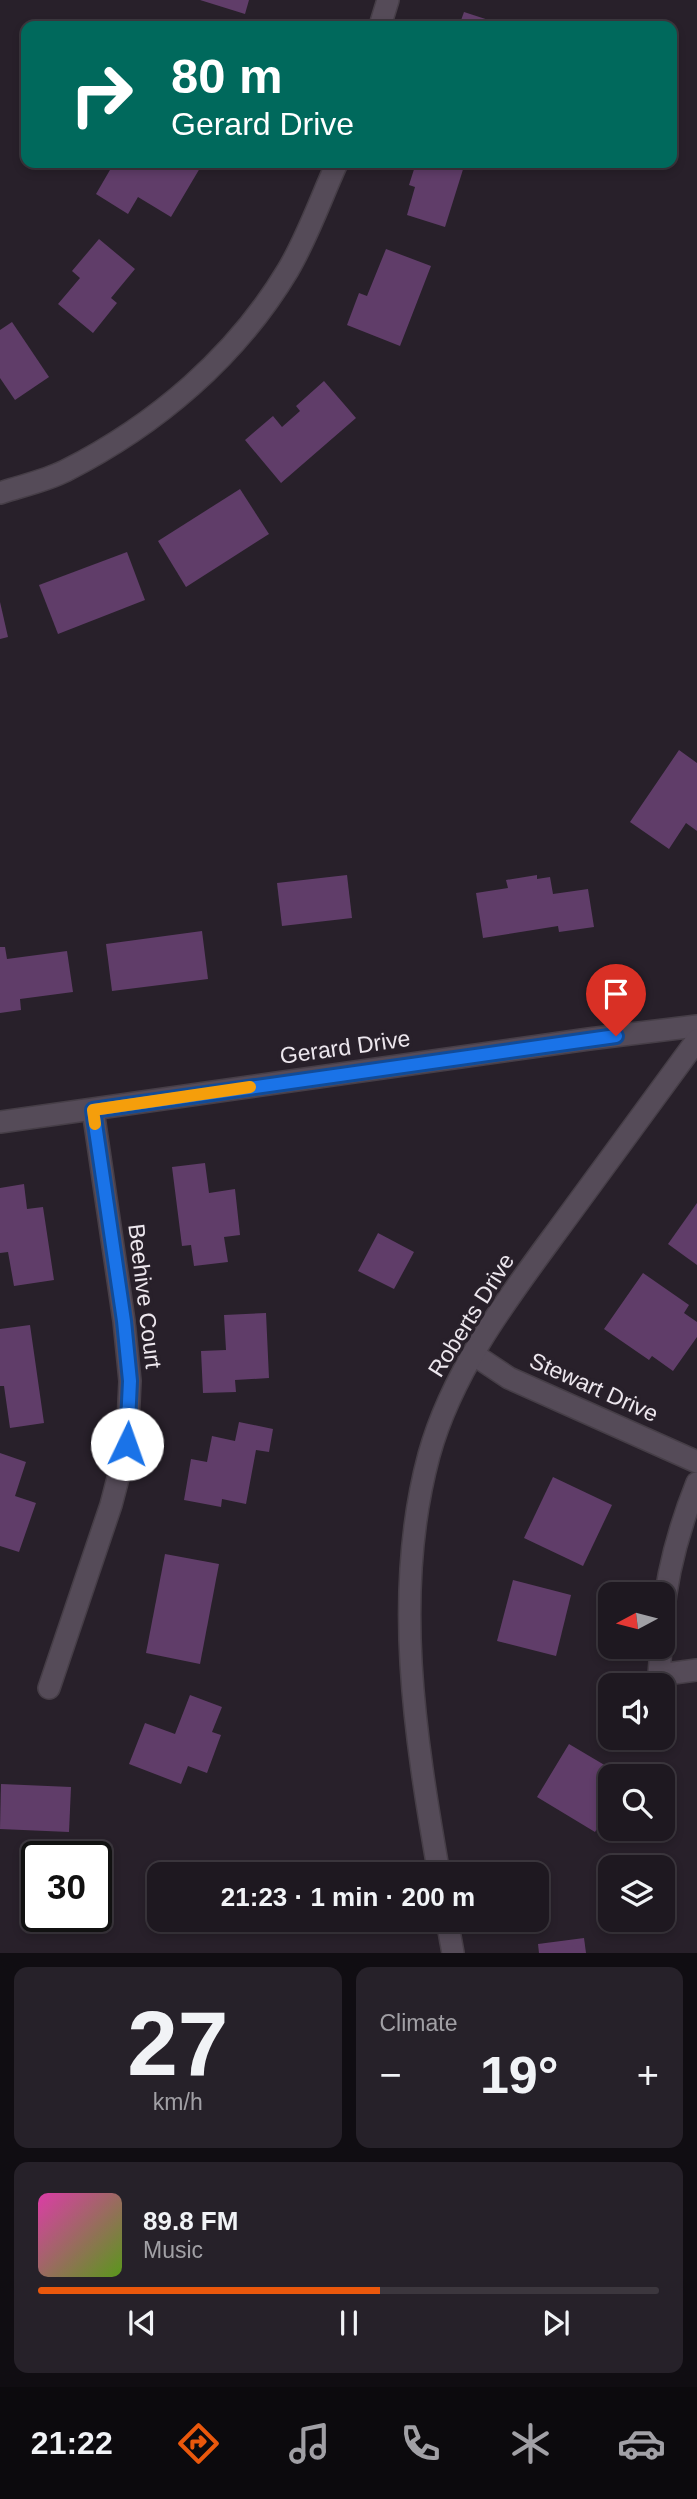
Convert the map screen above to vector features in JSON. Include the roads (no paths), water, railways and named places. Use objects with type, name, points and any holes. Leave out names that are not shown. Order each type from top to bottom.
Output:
[{"type":"street","points":[[382,21],[388,0]]},
{"type":"street","points":[[0,494],[63,472],[131,433],[192,387],[245,331],[288,270],[335,168]]},
{"type":"street","name":"Gerard Drive","points":[[0,1122],[697,1026]]},
{"type":"street","name":"Roberts Drive","points":[[437,1862],[415,1721],[410,1636],[411,1567],[417,1508],[430,1453],[449,1400],[472,1354],[520,1281],[697,1040]]},
{"type":"street","name":"Beehive Court","points":[[49,1688],[111,1505],[127,1444],[130,1381],[124,1321],[93,1110]]},
{"type":"street","name":"Stewart Drive","points":[[472,1354],[509,1378],[697,1462]]},
{"type":"street","points":[[668,1582],[679,1527],[697,1483]]},
{"type":"street","points":[[660,1659],[659,1675],[697,1670]]},
{"type":"street","points":[[449,1932],[453,1953]]}]
